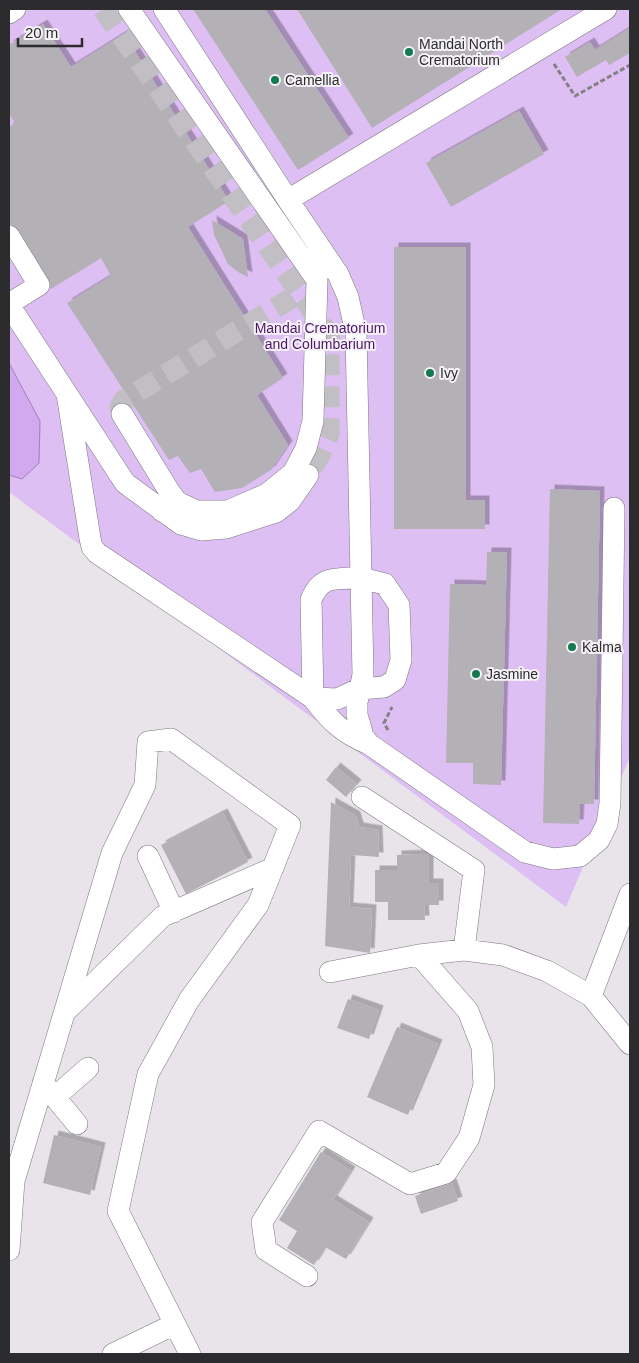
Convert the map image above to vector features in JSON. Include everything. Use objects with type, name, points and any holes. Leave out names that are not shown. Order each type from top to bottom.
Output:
[{"type":"lane","points":[[9,13],[15,9]]},
{"type":"lane","points":[[129,9],[317,280]]},
{"type":"lane","points":[[164,9],[338,274],[348,297],[356,333],[363,675],[357,702],[357,715],[364,736],[369,744]]},
{"type":"lane","points":[[288,200],[606,9]]},
{"type":"lane","points":[[9,236],[39,285],[9,304],[125,483],[181,524],[201,530],[226,528],[276,512],[290,500],[308,475]]},
{"type":"lane","points":[[162,511],[228,511],[267,494],[293,473],[306,448],[313,421],[318,244]]},
{"type":"lane","points":[[67,394],[92,547],[97,552],[313,698],[326,715],[350,736],[369,744],[525,852],[553,859],[580,856],[599,840],[607,824],[610,803],[614,508]]},
{"type":"lane","points":[[122,414],[177,502],[197,511]]},
{"type":"lane","points":[[361,578],[385,584],[400,605],[401,660],[395,680],[384,687],[359,689],[337,699],[313,698],[311,600],[315,590],[324,582],[332,580],[361,578]]},
{"type":"lane","points":[[9,1250],[14,1180],[49,1090],[64,1014],[112,853],[144,785],[148,742],[171,739],[290,825],[258,905],[189,1000],[148,1074],[118,1211],[190,1354]]},
{"type":"lane","points":[[362,796],[474,870],[464,950]]},
{"type":"lane","points":[[148,856],[174,912]]},
{"type":"lane","points":[[64,1014],[163,916],[273,868]]},
{"type":"lane","points":[[591,996],[630,894]]},
{"type":"lane","points":[[330,972],[419,954],[464,950],[503,955],[547,971],[591,996],[630,1044]]},
{"type":"lane","points":[[307,1276],[266,1250],[262,1222],[319,1131],[410,1184],[446,1173],[469,1138],[484,1085],[482,1047],[468,1011],[419,954]]},
{"type":"lane","points":[[49,1090],[88,1068]]},
{"type":"lane","points":[[49,1090],[77,1124]]},
{"type":"lane","points":[[113,1354],[175,1324]]},
{"type":"green space","name":"Mandai Crematorium and Columbarium","points":[[9,9],[630,9],[630,757],[566,907],[9,492]]},
{"type":"shaded area","points":[[9,363],[40,421],[39,463],[22,479],[9,475]]},
{"type":"building","name":"Camellia","points":[[193,9],[265,9],[349,138],[298,170]]},
{"type":"building","name":"Mandai North Crematorium","points":[[297,9],[562,9],[372,128]]},
{"type":"building","points":[[43,24],[71,67],[124,34],[229,201],[188,227],[283,378],[257,395],[288,445],[271,470],[242,488],[215,492],[201,469],[190,473],[178,456],[169,460],[67,303],[111,276],[101,258],[51,289],[9,222],[9,127],[15,123],[9,114],[9,45]]},
{"type":"building","points":[[630,28],[630,53],[609,65],[606,60],[577,77],[565,57],[590,42],[595,50]]},
{"type":"building","points":[[519,111],[544,154],[451,207],[426,163]]},
{"type":"building","points":[[212,220],[243,239],[248,277],[228,264],[214,235]]},
{"type":"building","name":"Ivy","points":[[394,247],[466,247],[466,500],[485,500],[485,529],[394,529]]},
{"type":"building","name":"Kalma","points":[[550,489],[600,491],[594,804],[580,804],[579,824],[543,823]]},
{"type":"building","name":"Jasmine","points":[[487,552],[507,552],[501,785],[473,784],[473,763],[446,763],[450,584],[486,585]]},
{"type":"building","points":[[336,767],[357,784],[346,797],[326,780]]},
{"type":"building","points":[[331,802],[356,816],[359,827],[378,830],[379,857],[351,855],[349,907],[372,909],[370,953],[325,946]]},
{"type":"building","points":[[223,813],[248,862],[186,894],[161,845]]},
{"type":"building","points":[[429,854],[429,883],[439,883],[439,905],[424,905],[425,920],[388,920],[388,902],[375,902],[375,870],[397,870],[397,855]]},
{"type":"building","points":[[348,999],[379,1010],[369,1039],[337,1028]]},
{"type":"building","points":[[397,1027],[438,1044],[408,1115],[367,1097]]},
{"type":"building","points":[[54,1135],[101,1147],[90,1195],[43,1183]]},
{"type":"building","points":[[321,1152],[351,1171],[333,1200],[369,1222],[346,1259],[325,1247],[314,1265],[287,1248],[297,1231],[279,1220]]},
{"type":"building","points":[[452,1183],[458,1201],[421,1214],[415,1196]]},
{"type":"tunnel","points":[[103,9],[329,335],[329,434],[320,455],[308,475]]},
{"type":"tunnel","points":[[122,414],[120,407],[124,400],[300,293]]},
{"type":"place","name":"Mandai North Crematorium","points":[[409,52]]},
{"type":"place","name":"Camellia","points":[[275,80]]},
{"type":"place","name":"Ivy","points":[[430,373]]},
{"type":"place","name":"Kalma","points":[[572,647]]},
{"type":"place","name":"Jasmine","points":[[476,674]]}]
